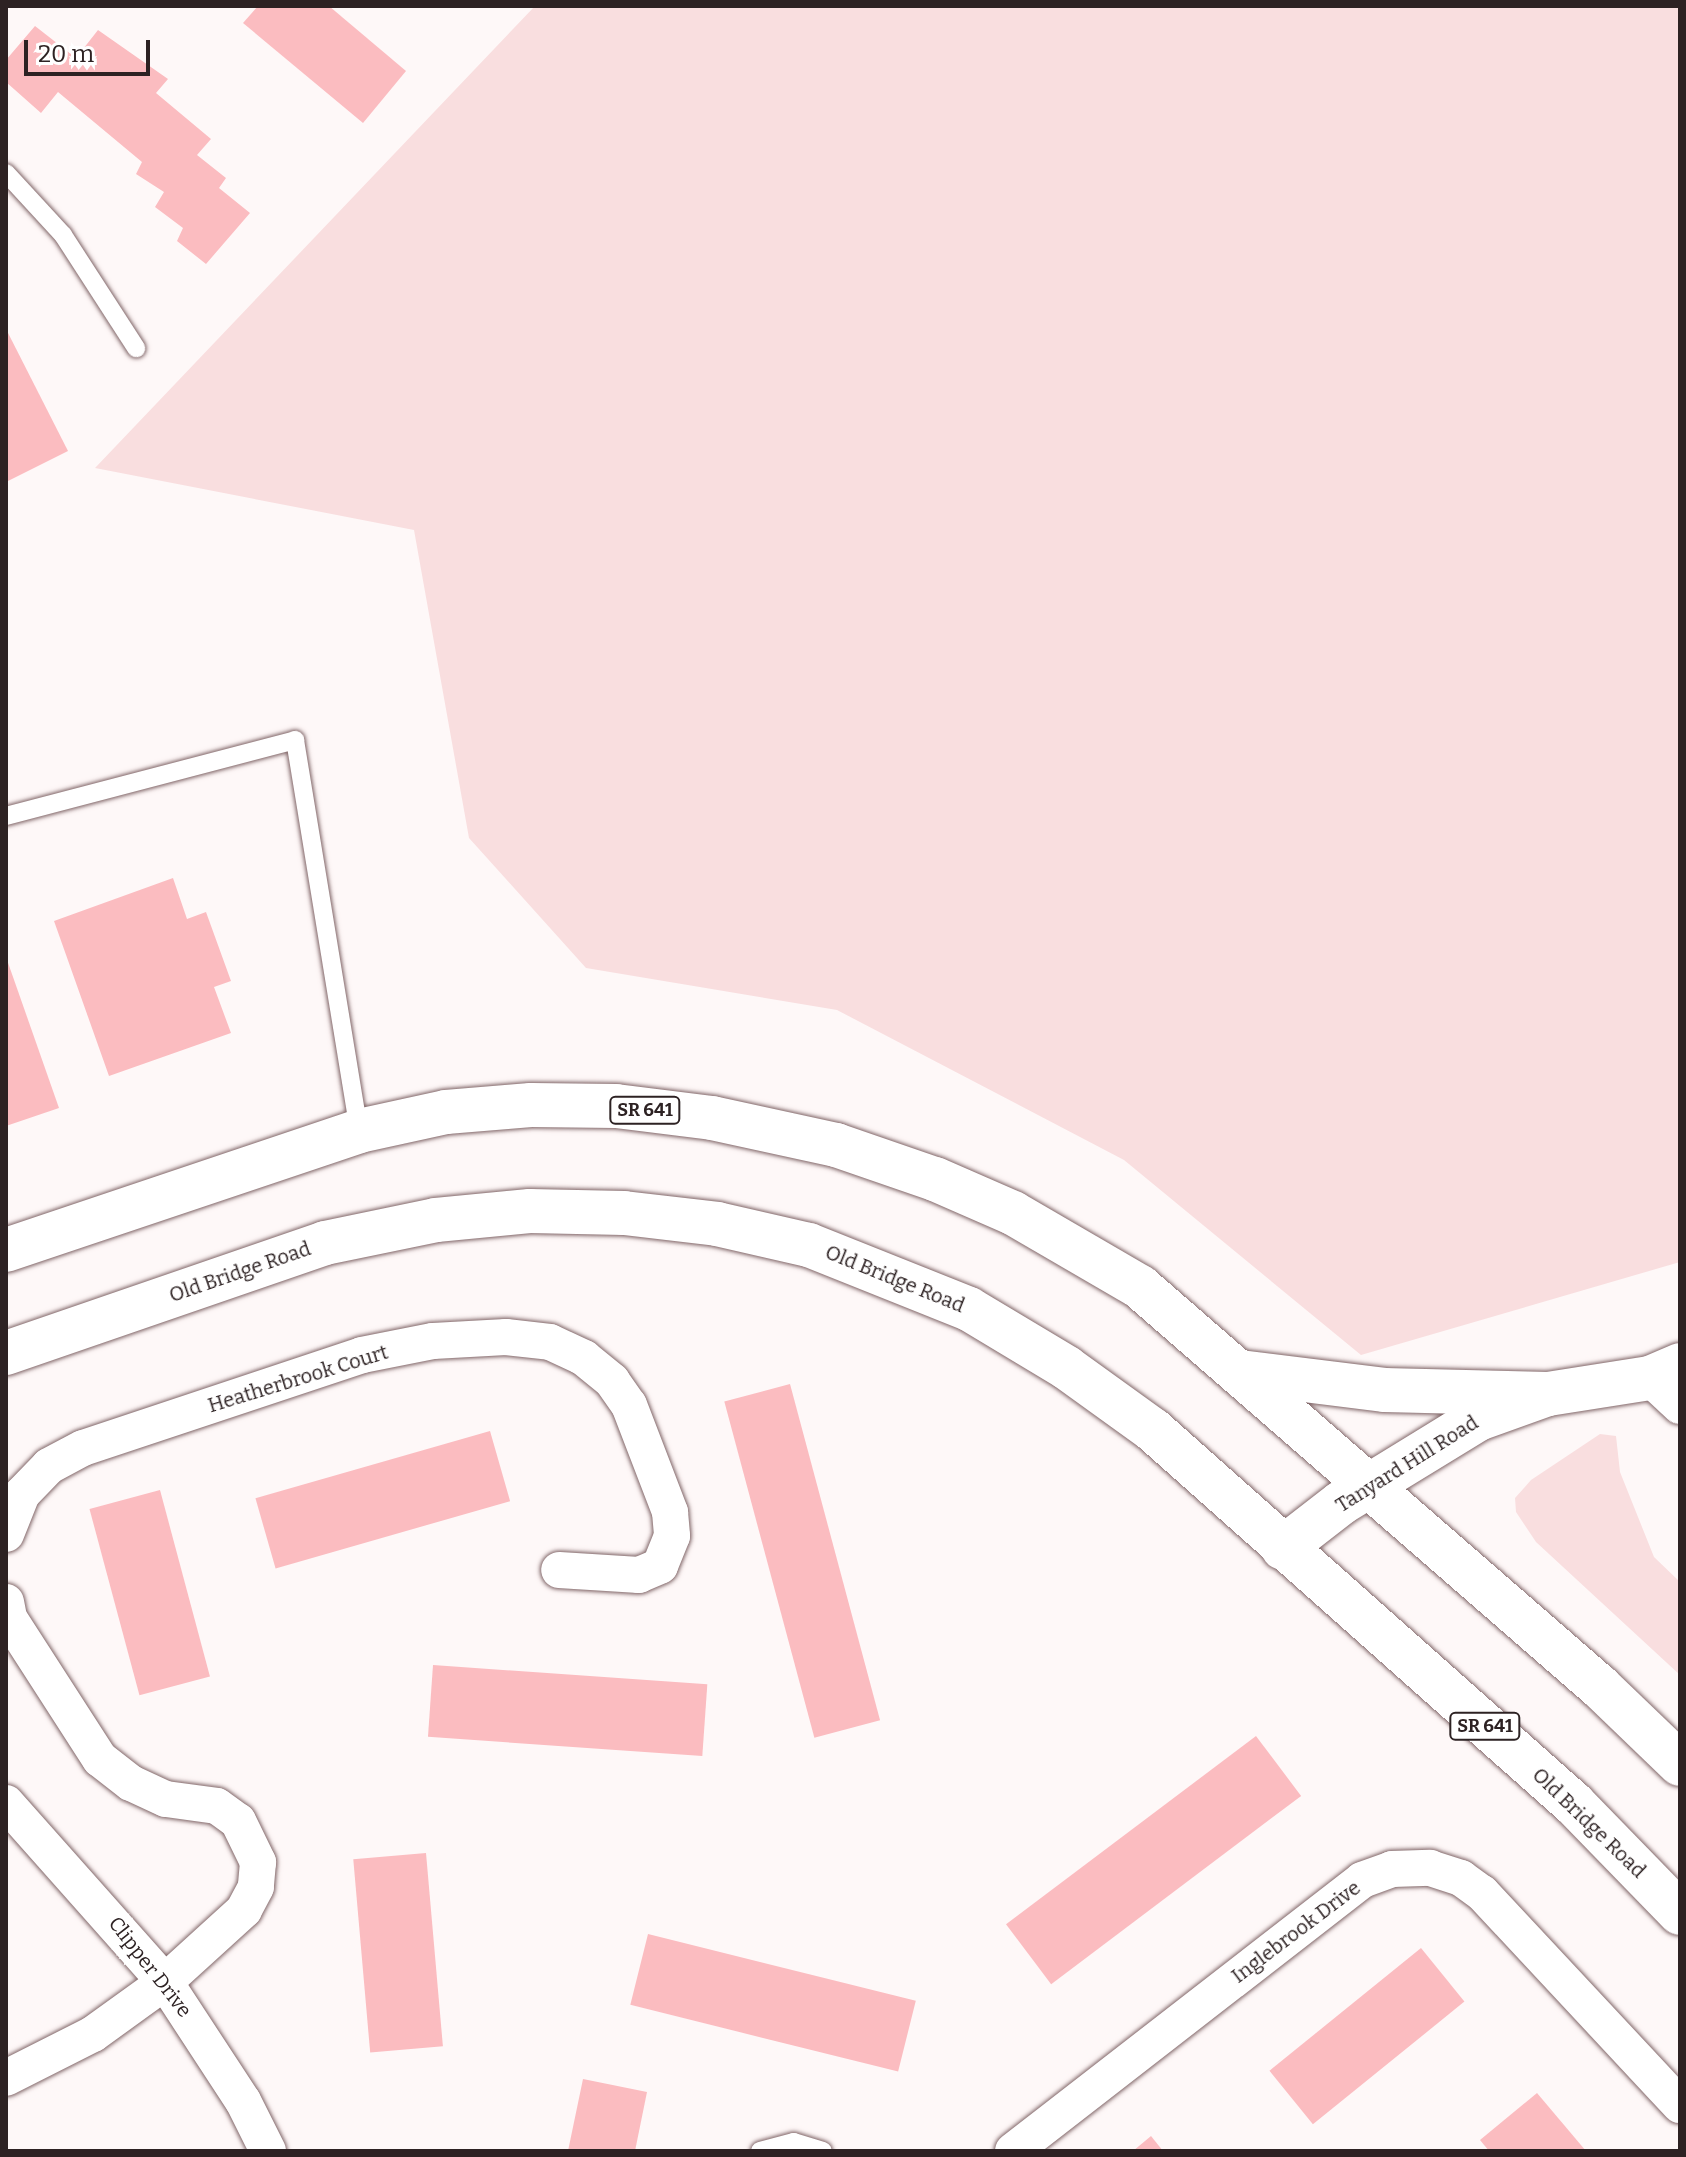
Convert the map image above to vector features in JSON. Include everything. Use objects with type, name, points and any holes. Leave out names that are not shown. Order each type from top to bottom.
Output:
[{"type":"main road","name":"SR 641","points":[[6,1250],[359,1131],[460,1111],[531,1105],[616,1106],[712,1118],[836,1145],[948,1185],[1105,1264],[1140,1287],[1370,1485],[1680,1764]]},
{"type":"main road","name":"Old Bridge Road","points":[[6,1353],[325,1243],[436,1220],[561,1212],[717,1224],[809,1245],[969,1309],[1067,1368],[1153,1430],[1574,1804],[1680,1913]]},
{"type":"main road","points":[[1240,1372],[1384,1390],[1548,1394]]},
{"type":"main road","name":"Tanyard Hill Road","points":[[1283,1548],[1370,1485],[1478,1419],[1548,1394],[1670,1383]]},
{"type":"street","name":"Heatherbrook Court","points":[[6,1534],[22,1494],[49,1466],[83,1448],[362,1355],[433,1341],[506,1337],[550,1342],[584,1358],[612,1381],[629,1405],[670,1512],[672,1536],[660,1566],[639,1575],[559,1570]]},
{"type":"street","points":[[6,1602],[9,1618],[100,1759],[131,1783],[166,1799],[217,1806],[238,1821],[253,1842],[256,1887],[244,1910],[165,1982],[93,2034],[6,2078]]},
{"type":"street","name":"Clipper Drive","points":[[6,1803],[165,1982],[243,2101],[268,2151]]},
{"type":"street","name":"Inglebrook Drive","points":[[1013,2151],[1362,1880],[1392,1869],[1430,1868],[1461,1878],[1482,1893],[1680,2105]]},
{"type":"lane","points":[[6,173],[63,235],[136,348]]},
{"type":"lane","points":[[6,816],[295,740],[359,1131]]},
{"type":"lane","points":[[760,2151],[794,2142],[823,2151]]},
{"type":"shaded area","points":[[535,6],[1680,6],[1680,1262],[1361,1355],[1124,1160],[837,1010],[586,968],[469,838],[414,530],[95,468]]},
{"type":"shaded area","points":[[1600,1434],[1616,1436],[1620,1472],[1654,1557],[1680,1582],[1680,1675],[1536,1542],[1516,1512],[1515,1498],[1531,1480]]},
{"type":"building","points":[[258,6],[329,6],[406,71],[363,123],[243,23]]},
{"type":"building","points":[[35,26],[76,58],[98,30],[168,79],[156,93],[211,139],[197,155],[226,178],[219,188],[250,213],[206,264],[177,241],[183,228],[155,207],[164,192],[136,174],[142,162],[58,92],[41,113],[6,82],[6,60]]},
{"type":"building","points":[[6,329],[68,451],[6,482]]},
{"type":"building","points":[[173,878],[187,919],[206,912],[231,981],[214,987],[231,1033],[109,1076],[54,921]]},
{"type":"building","points":[[6,957],[59,1108],[6,1126]]},
{"type":"building","points":[[790,1384],[880,1720],[814,1738],[724,1402]]},
{"type":"building","points":[[490,1431],[510,1501],[276,1568],[255,1498]]},
{"type":"building","points":[[160,1490],[210,1676],[139,1695],[89,1509]]},
{"type":"building","points":[[433,1665],[707,1684],[702,1756],[428,1737]]},
{"type":"building","points":[[1256,1736],[1301,1796],[1051,1984],[1006,1924]]},
{"type":"building","points":[[426,1853],[443,2046],[370,2053],[353,1859]]},
{"type":"building","points":[[648,1934],[916,2001],[898,2072],[630,2005]]},
{"type":"building","points":[[1421,1948],[1464,2002],[1313,2124],[1269,2071]]},
{"type":"building","points":[[583,2079],[647,2092],[635,2151],[568,2151]]},
{"type":"building","points":[[1537,2093],[1586,2151],[1489,2151],[1480,2140]]},
{"type":"building","points":[[1151,2136],[1163,2151],[1133,2151]]}]
